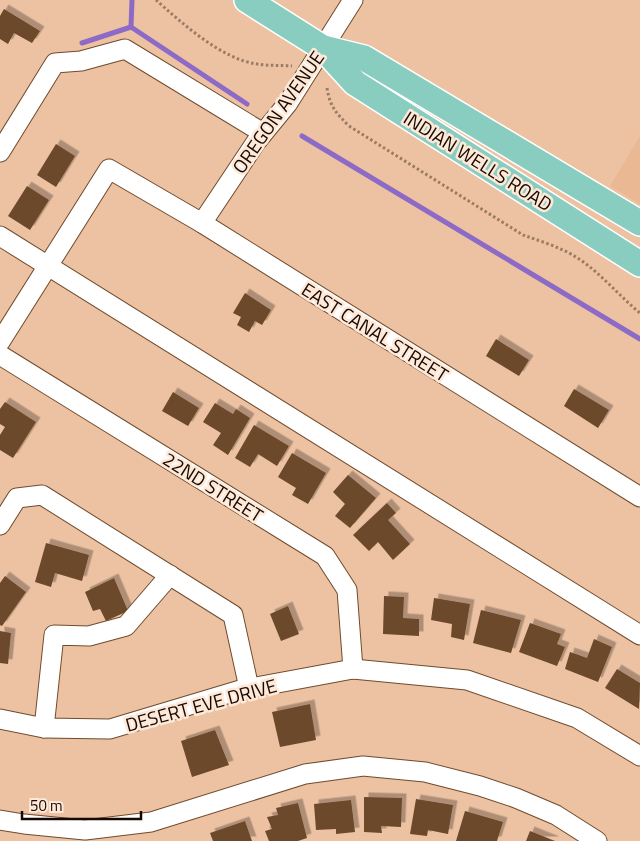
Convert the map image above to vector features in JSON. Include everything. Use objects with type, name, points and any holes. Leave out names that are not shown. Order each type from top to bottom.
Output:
[{"type":"main road","name":"INDIAN WELLS ROAD","points":[[247,0],[323,48],[355,83],[640,264]]},
{"type":"main road","name":"INDIAN WELLS ROAD","points":[[323,48],[364,58],[640,223]]},
{"type":"street","name":"OREGON AVENUE","points":[[202,223],[263,133],[288,103],[353,0]]},
{"type":"street","points":[[0,152],[56,63],[81,61],[125,49],[263,133]]},
{"type":"street","name":"EAST CANAL STREET","points":[[48,266],[109,169],[202,223],[640,497]]},
{"type":"street","points":[[0,236],[640,635]]},
{"type":"street","points":[[0,342],[48,266]]},
{"type":"street","name":"22ND STREET","points":[[0,355],[325,556],[347,590],[353,670]]},
{"type":"street","points":[[0,525],[17,498],[42,495],[234,615],[249,688]]},
{"type":"street","points":[[44,728],[54,635],[88,636],[126,626],[170,575]]},
{"type":"street","name":"DESERT EVE DRIVE","points":[[0,719],[44,728],[110,729],[249,688],[353,670],[467,680],[577,718],[640,756]]},
{"type":"street","points":[[0,820],[85,830],[151,822],[305,774],[363,766],[425,772],[480,786],[516,798],[556,815],[597,841]]},
{"type":"path","points":[[156,0],[208,43],[230,55],[255,64],[292,66]]},
{"type":"path","points":[[327,88],[329,100],[336,113],[349,126],[523,235],[549,244],[575,257],[601,277],[640,313]]},
{"type":"shaded area","points":[[640,136],[640,204],[610,186]]},
{"type":"building","points":[[4,9],[40,31],[32,43],[14,33],[8,44],[0,39],[0,16]]},
{"type":"building","points":[[56,144],[75,156],[56,187],[37,175]]},
{"type":"building","points":[[27,186],[49,200],[30,230],[8,216]]},
{"type":"building","points":[[245,293],[271,310],[262,325],[255,321],[249,332],[237,325],[241,317],[233,313]]},
{"type":"building","points":[[496,339],[529,360],[519,376],[486,356]]},
{"type":"building","points":[[574,389],[609,410],[598,428],[564,406]]},
{"type":"building","points":[[173,392],[199,408],[188,426],[162,411]]},
{"type":"building","points":[[5,402],[36,422],[13,458],[0,450],[0,435],[5,427],[0,424],[0,409]]},
{"type":"building","points":[[215,403],[233,414],[236,409],[250,418],[228,455],[213,445],[221,433],[203,422]]},
{"type":"building","points":[[254,425],[289,446],[277,466],[258,454],[250,467],[235,458]]},
{"type":"building","points":[[292,453],[326,473],[308,504],[292,495],[296,488],[278,477]]},
{"type":"building","points":[[348,475],[376,498],[350,528],[335,516],[345,504],[333,492]]},
{"type":"building","points":[[387,503],[396,513],[388,520],[410,544],[393,560],[378,542],[369,551],[353,535]]},
{"type":"building","points":[[46,543],[89,555],[82,581],[55,573],[51,587],[35,582]]},
{"type":"building","points":[[5,576],[26,592],[2,626],[0,625],[0,583]]},
{"type":"building","points":[[114,578],[128,611],[106,621],[100,609],[93,611],[85,592]]},
{"type":"building","points":[[384,596],[404,597],[403,618],[419,619],[419,636],[383,634]]},
{"type":"building","points":[[434,598],[470,604],[464,640],[451,637],[452,624],[431,620]]},
{"type":"building","points":[[288,606],[299,634],[281,641],[270,614]]},
{"type":"building","points":[[481,610],[521,620],[511,653],[473,643]]},
{"type":"building","points":[[530,623],[561,634],[557,644],[565,647],[557,666],[519,652]]},
{"type":"building","points":[[0,631],[11,633],[8,664],[0,663]]},
{"type":"building","points":[[594,639],[612,647],[598,682],[565,669],[570,652],[587,658]]},
{"type":"building","points":[[617,669],[640,683],[639,709],[605,688]]},
{"type":"building","points":[[310,704],[316,740],[280,747],[272,712]]},
{"type":"building","points":[[215,730],[229,765],[192,777],[181,741]]},
{"type":"building","points":[[364,797],[402,798],[401,827],[381,826],[382,833],[364,832]]},
{"type":"building","points":[[416,799],[453,805],[448,834],[428,830],[427,836],[410,834]]},
{"type":"building","points":[[351,800],[355,832],[336,834],[336,829],[316,830],[314,804]]},
{"type":"building","points":[[298,803],[307,838],[298,841],[269,841],[265,831],[272,829],[267,817],[278,815],[276,808]]},
{"type":"building","points":[[465,811],[503,822],[497,841],[456,841]]},
{"type":"building","points":[[245,821],[252,841],[213,841],[210,833]]},
{"type":"building","points":[[530,831],[555,841],[526,841]]},
{"type":"waterway","points":[[132,0],[131,27],[247,104]]},
{"type":"waterway","points":[[82,43],[131,27]]},
{"type":"waterway","points":[[302,136],[640,339]]}]
